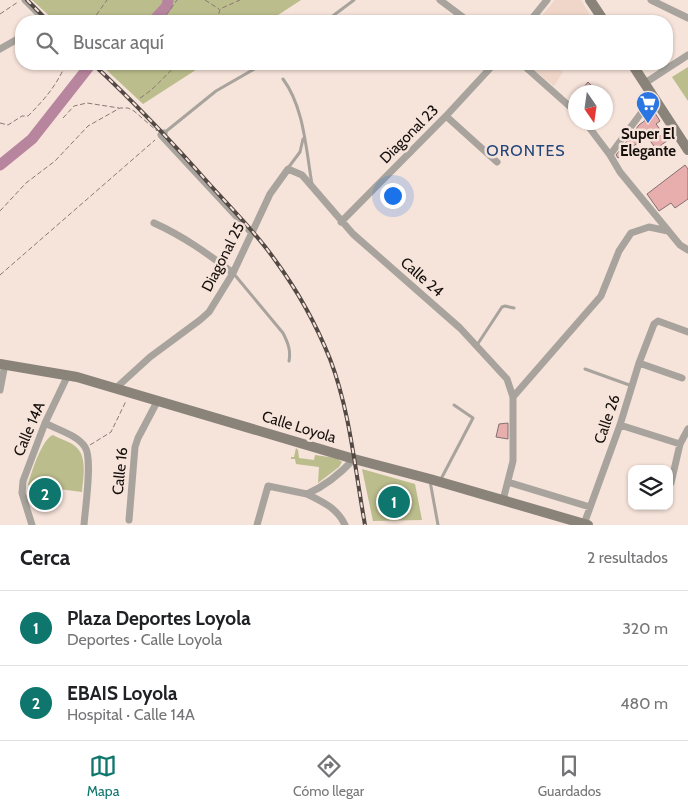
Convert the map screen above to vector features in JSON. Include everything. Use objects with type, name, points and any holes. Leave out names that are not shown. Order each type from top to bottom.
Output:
[{"type":"main road","points":[[590,0],[600,15]]},
{"type":"main road","points":[[636,70],[688,150]]},
{"type":"main road","name":"Calle Loyola","points":[[2,364],[68,374],[354,459],[435,480],[586,524]]},
{"type":"street","points":[[25,0],[38,15]]},
{"type":"street","points":[[440,0],[460,15]]},
{"type":"street","points":[[535,15],[547,0]]},
{"type":"street","points":[[650,0],[688,18]]},
{"type":"street","points":[[0,49],[15,40]]},
{"type":"street","points":[[673,64],[688,54]]},
{"type":"street","name":"Diagonal 23","points":[[341,222],[446,116],[488,70]]},
{"type":"street","points":[[529,70],[568,105]]},
{"type":"street","points":[[645,83],[664,70]]},
{"type":"street","points":[[610,156],[653,97]]},
{"type":"street","points":[[446,116],[497,162]]},
{"type":"street","points":[[591,130],[620,172],[680,245],[688,250]]},
{"type":"street","points":[[163,134],[251,232]]},
{"type":"street","points":[[288,169],[302,175],[313,187]]},
{"type":"street","name":"Diagonal 25","points":[[116,388],[150,356],[209,312],[233,273],[270,194],[288,169]]},
{"type":"street","name":"Calle 24","points":[[313,187],[341,222],[399,276],[460,328],[507,379],[513,398],[513,461],[503,500]]},
{"type":"street","points":[[154,223],[192,242],[233,273]]},
{"type":"street","points":[[513,398],[601,296],[620,250],[631,233],[649,227],[668,231]]},
{"type":"street","name":"Calle 26","points":[[586,524],[590,507],[620,425],[639,363],[655,322],[658,321],[688,332]]},
{"type":"street","points":[[639,363],[682,378]]},
{"type":"street","points":[[0,390],[2,364]]},
{"type":"street","name":"Calle 14A","points":[[32,525],[22,493],[23,482],[45,424],[68,374]]},
{"type":"street","name":"Calle 16","points":[[129,520],[134,447],[158,400]]},
{"type":"street","points":[[45,424],[71,436],[86,448],[89,462],[84,525]]},
{"type":"street","points":[[620,425],[680,444]]},
{"type":"street","points":[[673,474],[680,444],[688,429]]},
{"type":"street","points":[[307,494],[320,488],[340,473],[354,459]]},
{"type":"street","points":[[508,482],[590,507]]},
{"type":"street","points":[[257,525],[268,486],[307,494],[331,506],[344,525]]},
{"type":"lane","points":[[334,15],[354,0]]},
{"type":"lane","points":[[163,134],[216,91],[253,70]]},
{"type":"lane","name":"Calle 24","points":[[283,79],[295,99],[313,187]]},
{"type":"lane","name":"Diagonal 25","points":[[288,169],[300,152],[303,136]]},
{"type":"lane","points":[[233,273],[283,333],[291,352],[289,361]]},
{"type":"lane","points":[[476,345],[502,307],[514,308]]},
{"type":"lane","points":[[585,369],[632,386]]},
{"type":"lane","points":[[438,525],[435,480],[473,418],[454,405]]},
{"type":"path","points":[[0,14],[20,0]]},
{"type":"path","points":[[96,15],[107,0]]},
{"type":"path","points":[[205,0],[220,9]]},
{"type":"path","points":[[220,9],[240,0]]},
{"type":"path","points":[[166,15],[177,1],[181,1]]},
{"type":"path","points":[[218,15],[220,9]]},
{"type":"path","points":[[0,123],[8,125],[22,116],[28,116],[58,82],[63,70]]},
{"type":"path","points":[[140,98],[153,90],[172,70]]},
{"type":"path","points":[[0,276],[163,134],[128,108],[87,103],[74,106],[63,118]]},
{"type":"path","points":[[0,211],[26,183],[56,161],[88,126],[120,108]]},
{"type":"path","points":[[86,448],[111,432],[131,393]]},
{"type":"shaded area","points":[[555,0],[581,0],[590,15],[542,15]]},
{"type":"shaded area","points":[[534,70],[560,70],[563,72],[554,86]]},
{"type":"green space","points":[[32,0],[301,0],[278,15],[48,15]]},
{"type":"green space","points":[[688,67],[688,101],[672,77]]},
{"type":"green space","points":[[106,70],[196,70],[143,104]]},
{"type":"green space","points":[[53,435],[73,444],[82,455],[84,467],[82,492],[28,485],[41,449]]},
{"type":"green space","points":[[296,448],[299,458],[314,460],[315,455],[336,458],[342,462],[339,467],[318,483],[319,467],[296,464],[295,459],[291,459],[291,457],[294,457]]},
{"type":"green space","points":[[362,469],[415,484],[422,520],[373,521]]},
{"type":"building","points":[[655,113],[660,121],[656,124],[668,140],[656,149],[644,132],[635,138],[639,142],[618,158],[616,155],[639,125]]},
{"type":"building","points":[[685,165],[688,169],[688,199],[675,208],[671,203],[659,211],[647,194]]},
{"type":"building","points":[[508,423],[508,439],[496,437],[499,424]]},
{"type":"building","points":[[37,487],[56,489],[54,501],[35,499]]},
{"type":"waterway","points":[[159,15],[167,6],[168,0]]},
{"type":"waterway","points":[[0,165],[32,139],[86,70]]},
{"type":"railway","points":[[27,0],[42,15]]},
{"type":"railway","points":[[99,70],[153,123],[244,222],[268,250],[298,295],[319,333],[337,379],[347,420],[365,525]]},
{"type":"place","name":"Super El Elegante","points":[[648,124]]},
{"type":"place","name":"EBAIS Loyola","points":[[45,494]]},
{"type":"place","name":"Plaza Deportes Loyola","points":[[394,502]]},
{"type":"district","name":"ORONTES","points":[[526,150]]}]
